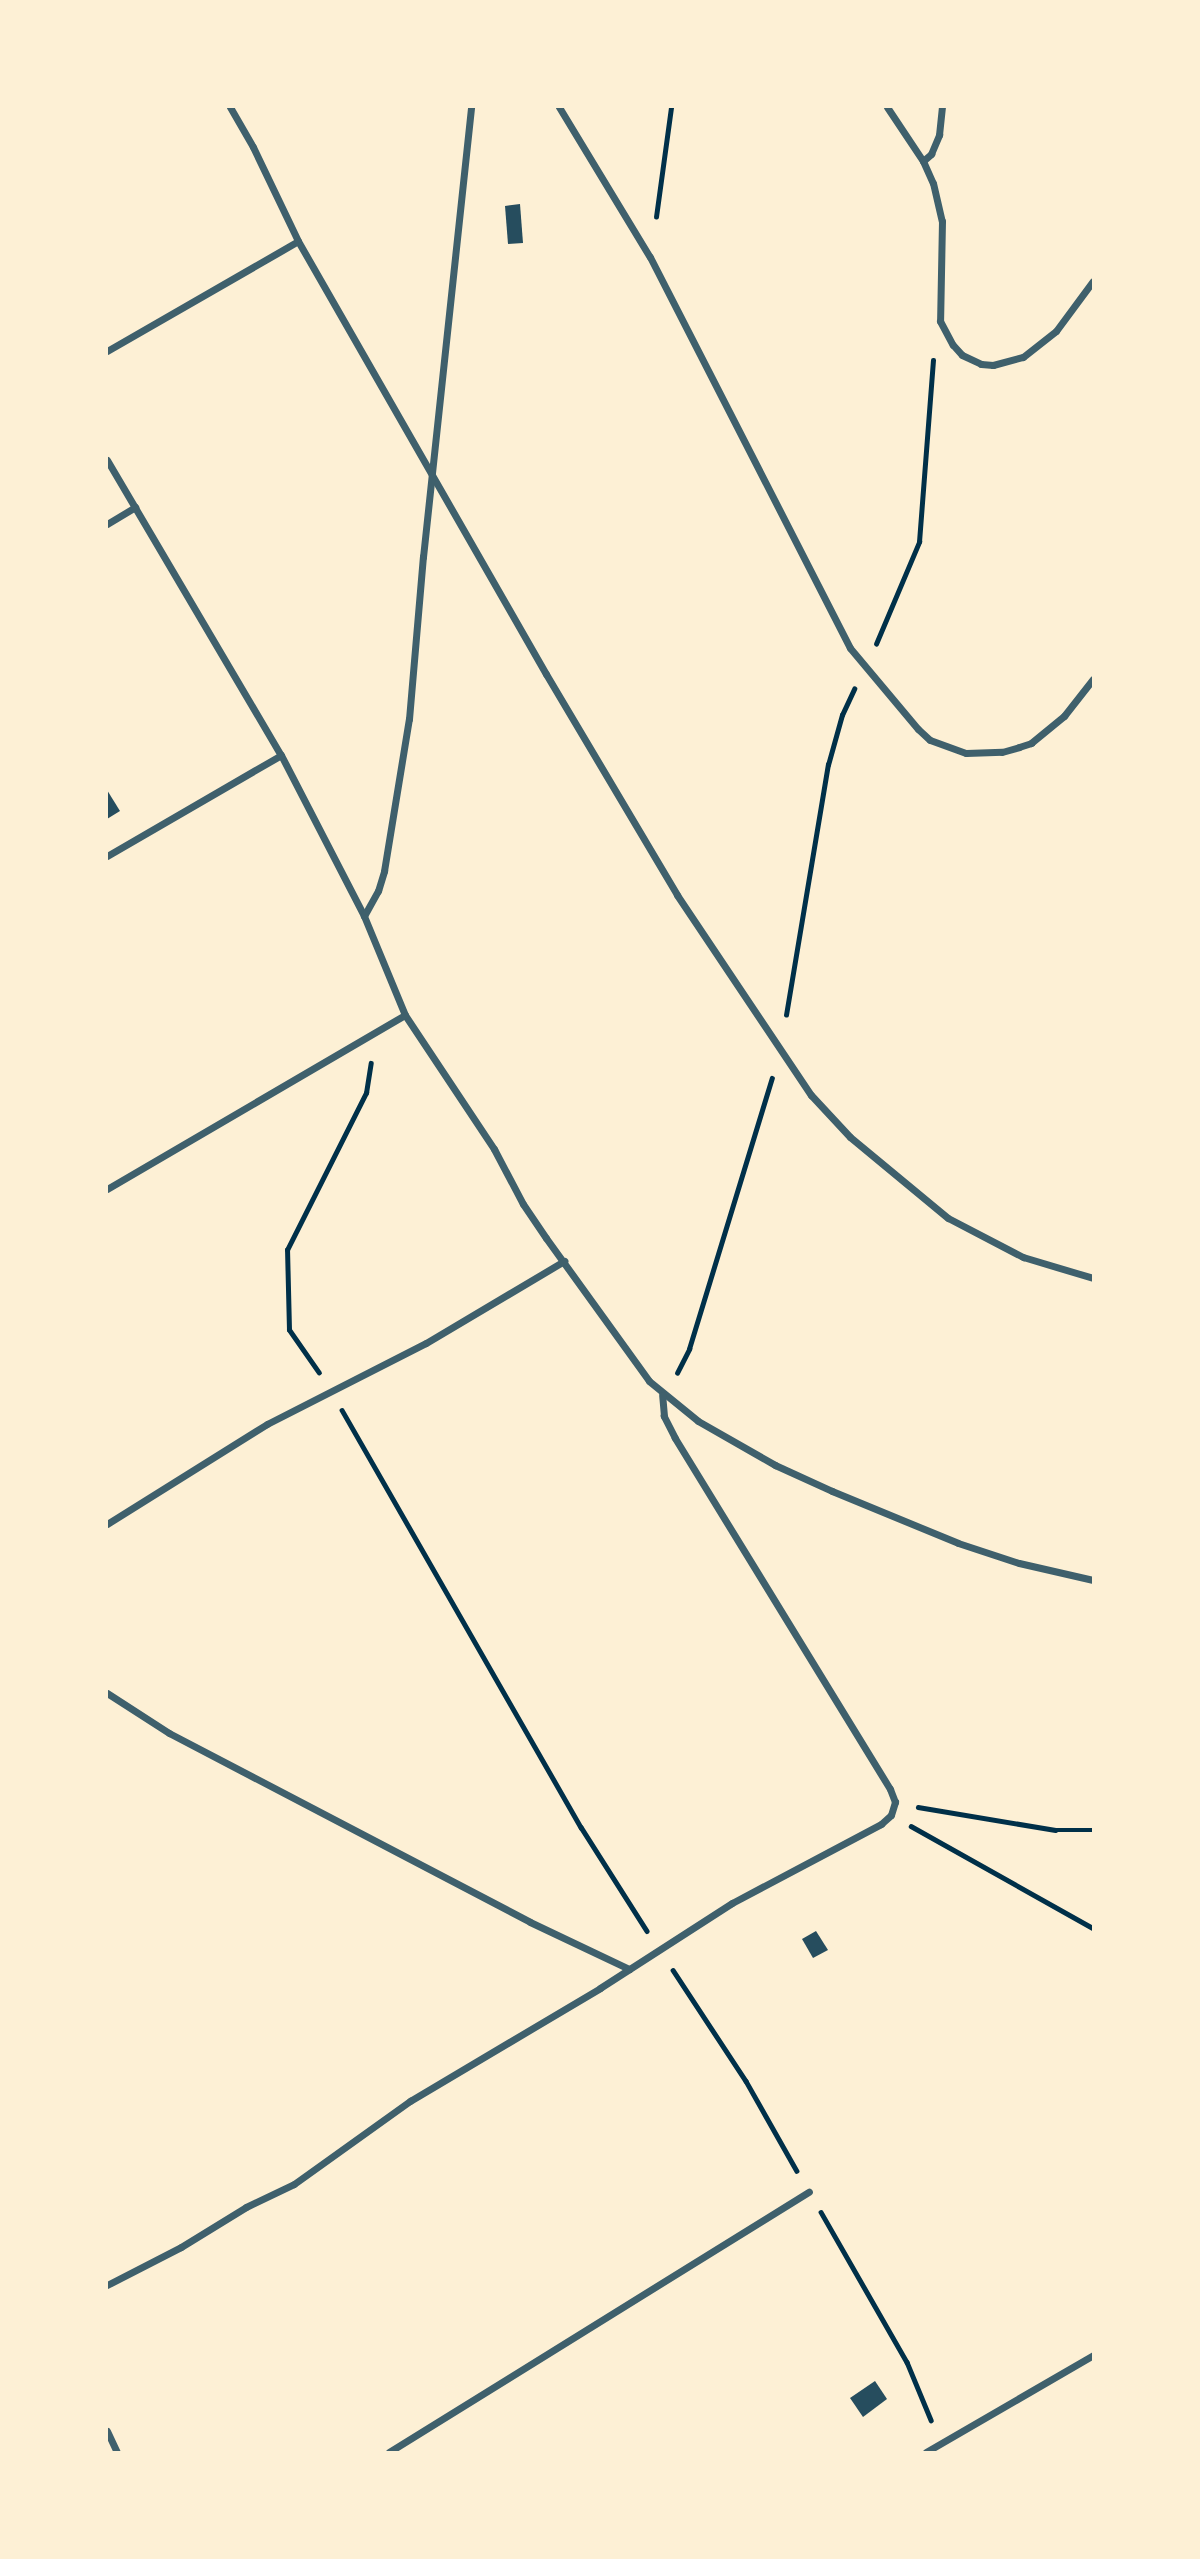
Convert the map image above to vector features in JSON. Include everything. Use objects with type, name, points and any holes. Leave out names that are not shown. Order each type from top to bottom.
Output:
[{"type":"street","points":[[230,107],[253,146],[298,241],[434,473],[547,674],[677,895],[811,1095],[850,1137],[948,1218],[1023,1257],[1093,1278]]},
{"type":"street","points":[[363,916],[381,881],[396,814],[410,719],[422,569],[471,107]]},
{"type":"street","points":[[559,107],[650,257],[768,484],[823,601],[866,668],[925,736],[966,753],[1002,752],[1031,743],[1064,716],[1093,679]]},
{"type":"street","points":[[887,107],[923,161],[933,183],[942,221],[940,321],[953,345],[962,355],[981,364],[993,365],[1023,358],[1056,331],[1093,281]]},
{"type":"street","points":[[923,161],[931,154],[939,135],[942,107]]},
{"type":"street","points":[[107,351],[298,241]]},
{"type":"street","points":[[107,460],[281,755],[363,916],[405,1015],[494,1149],[523,1204],[641,1371],[662,1395],[698,1421],[775,1465],[891,1517],[1019,1563],[1093,1580]]},
{"type":"street","points":[[107,524],[135,507]]},
{"type":"street","points":[[107,856],[281,755]]},
{"type":"street","points":[[107,1189],[405,1015]]},
{"type":"street","points":[[107,1524],[209,1458],[426,1343],[564,1261]]},
{"type":"street","points":[[107,2285],[181,2247],[246,2207],[294,2184],[410,2101],[744,1896],[871,1830],[891,1815],[895,1802],[890,1789],[840,1712],[758,1569],[675,1438],[664,1416],[662,1395]]},
{"type":"street","points":[[107,1693],[169,1734],[493,1902],[629,1969]]},
{"type":"street","points":[[389,2452],[809,2192]]},
{"type":"street","points":[[926,2452],[1093,2355]]},
{"type":"street","points":[[107,2431],[117,2452]]},
{"type":"path","points":[[650,257],[671,107]]},
{"type":"path","points":[[662,1395],[689,1349],[780,1051],[828,765],[842,715],[866,668],[919,542],[933,353]]},
{"type":"path","points":[[376,1032],[366,1093],[287,1250],[289,1330],[332,1392],[574,1815],[659,1950],[740,2071],[907,2362],[930,2418],[937,2445]]},
{"type":"path","points":[[895,1802],[1045,1828],[1093,1830]]},
{"type":"path","points":[[891,1815],[1093,1928]]},
{"type":"building","points":[[520,204],[523,243],[508,244],[505,206]]},
{"type":"building","points":[[107,790],[120,811],[107,819]]},
{"type":"building","points":[[816,1931],[828,1950],[813,1958],[802,1939]]},
{"type":"building","points":[[875,2381],[887,2399],[863,2417],[850,2398]]}]
